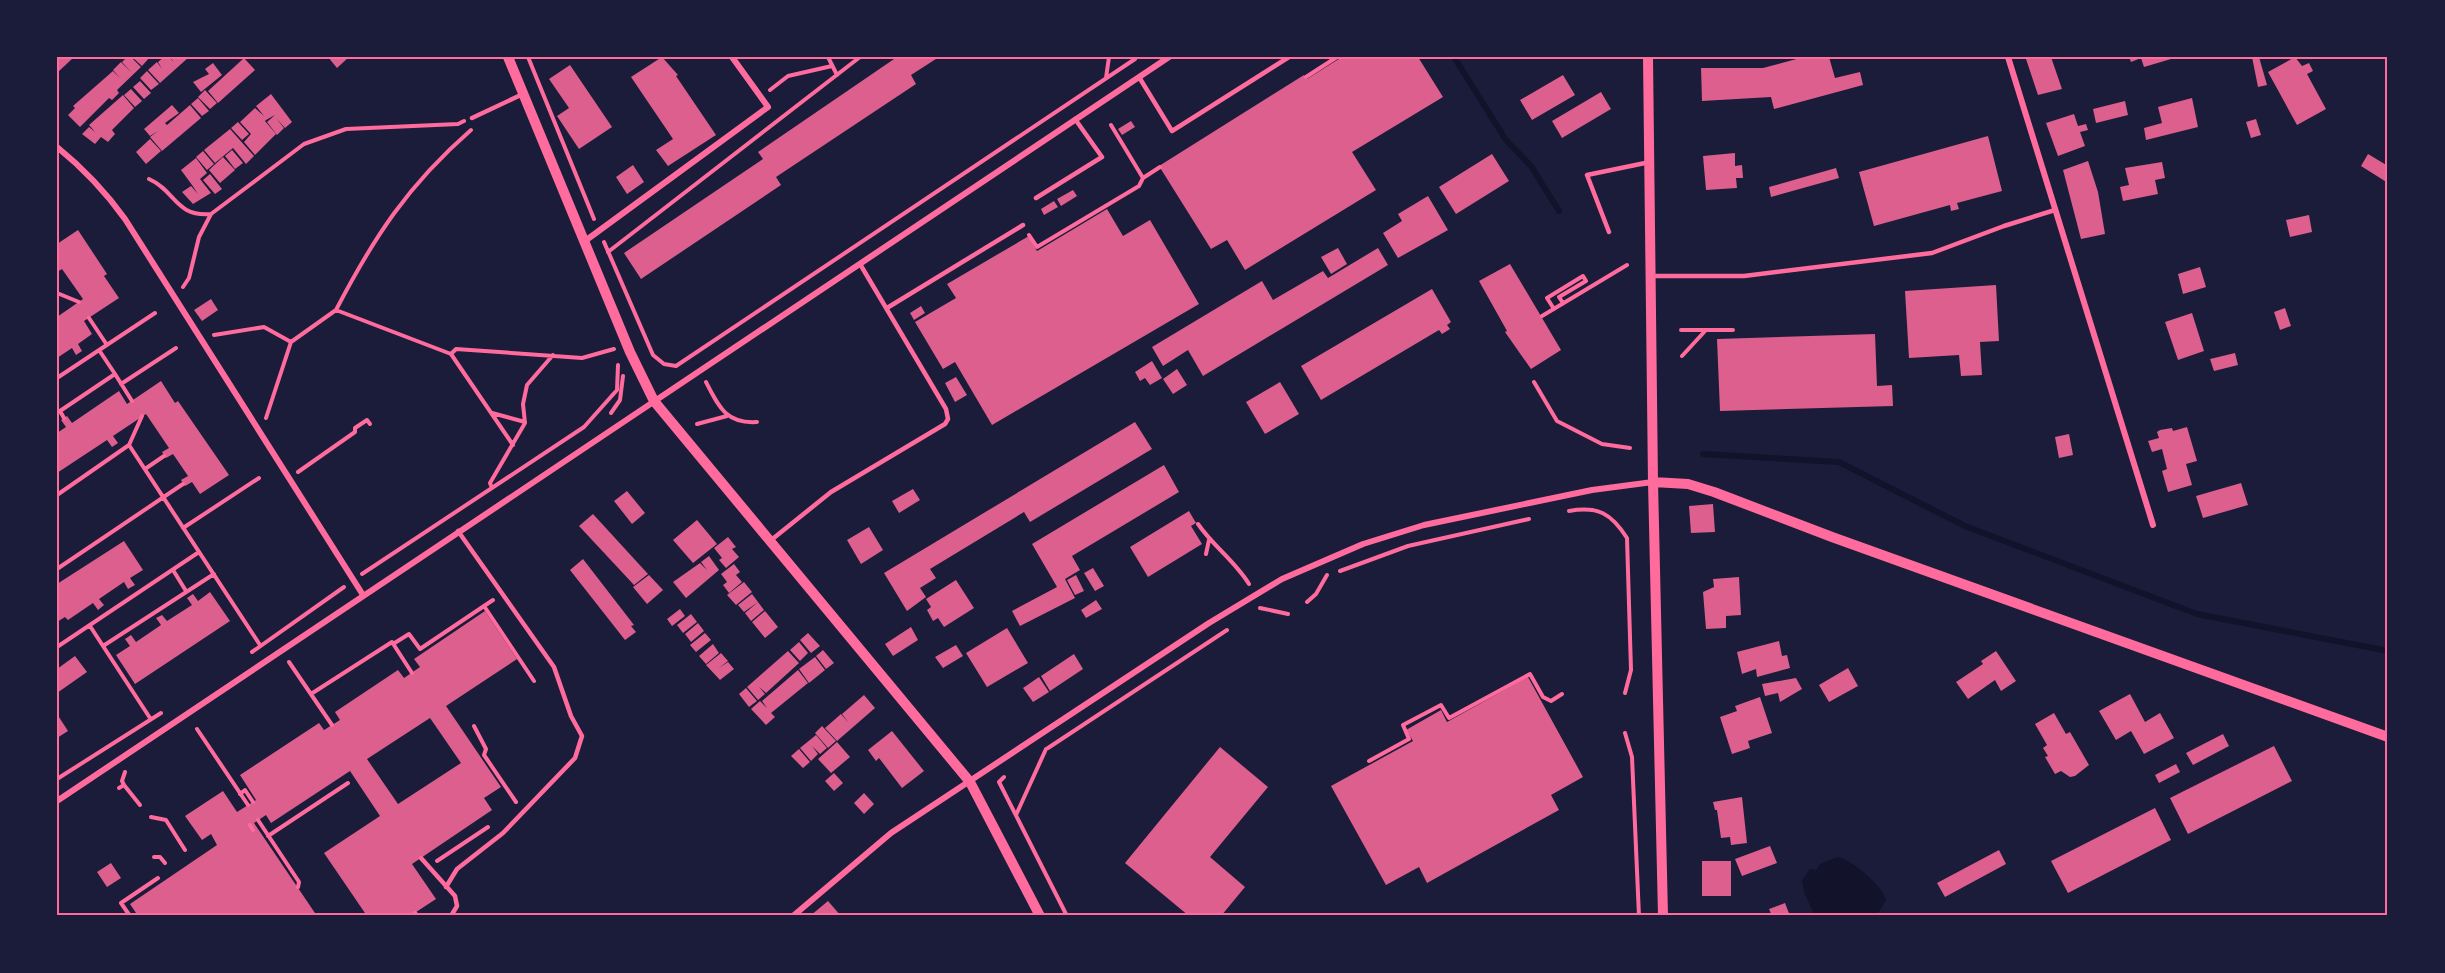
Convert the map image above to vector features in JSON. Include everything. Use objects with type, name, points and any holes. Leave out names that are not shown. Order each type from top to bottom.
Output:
[{"type":"street","points":[[508,57],[654,401],[970,782],[1040,916]]},
{"type":"street","points":[[585,241],[768,106],[732,57]]},
{"type":"street","points":[[57,801],[363,594],[1139,77],[1158,60],[1169,57]]},
{"type":"street","points":[[1648,57],[1653,482],[1663,916]]},
{"type":"street","points":[[2008,57],[2153,525]]},
{"type":"street","points":[[57,147],[83,168],[106,192],[363,594]]},
{"type":"street","points":[[793,916],[891,832],[1255,594],[1322,560],[1363,544],[1424,525],[1592,490],[1653,482],[1688,484],[1714,492],[1832,537],[2388,737]]},
{"type":"lane","points":[[1139,77],[1172,131],[1289,57]]},
{"type":"lane","points":[[472,118],[523,93]]},
{"type":"lane","points":[[1036,198],[1102,158],[1075,119]]},
{"type":"lane","points":[[1609,232],[1587,175],[1650,162]]},
{"type":"lane","points":[[1651,276],[1744,276],[1932,253],[2055,210]]},
{"type":"lane","points":[[887,308],[1023,225]]},
{"type":"lane","points":[[770,541],[831,492],[945,424],[948,419],[946,409],[860,264]]},
{"type":"lane","points":[[446,887],[458,869],[503,833],[575,758],[582,736],[571,716],[554,667],[458,531]]},
{"type":"lane","points":[[421,858],[454,896],[457,906],[451,916]]},
{"type":"path","points":[[528,57],[594,217]]},
{"type":"path","points":[[828,57],[837,75]]},
{"type":"path","points":[[608,252],[860,57]]},
{"type":"path","points":[[1106,78],[1109,57]]},
{"type":"path","points":[[1306,77],[1337,57]]},
{"type":"path","points":[[602,237],[653,356],[663,364],[676,366],[1135,59]]},
{"type":"path","points":[[761,97],[788,76],[832,66]]},
{"type":"path","points":[[175,300],[189,278],[199,237],[211,214],[304,144],[346,129],[458,124],[472,118]]},
{"type":"path","points":[[1112,125],[1143,178]]},
{"type":"path","points":[[261,436],[291,342],[336,310],[380,232],[402,200],[476,126]]},
{"type":"path","points":[[1023,225],[1037,247],[1139,186],[1143,178],[1160,167]]},
{"type":"path","points":[[149,179],[186,210],[196,215],[211,214]]},
{"type":"path","points":[[1542,316],[1627,265]]},
{"type":"path","points":[[1554,309],[1547,298],[1583,276],[1586,281],[1559,297],[1563,303]]},
{"type":"path","points":[[57,293],[79,302]]},
{"type":"path","points":[[336,310],[451,354],[513,445]]},
{"type":"path","points":[[57,378],[155,313]]},
{"type":"path","points":[[89,318],[107,345]]},
{"type":"path","points":[[198,337],[264,327],[291,342]]},
{"type":"path","points":[[1681,330],[1733,330]]},
{"type":"path","points":[[1682,356],[1706,330]]},
{"type":"path","points":[[121,384],[176,348]]},
{"type":"path","points":[[451,354],[456,349],[553,354],[582,358],[614,349]]},
{"type":"path","points":[[99,350],[132,401]]},
{"type":"path","points":[[492,488],[490,483],[525,423],[523,405],[527,385],[553,354]]},
{"type":"path","points":[[365,573],[584,427],[617,390],[618,365],[623,375],[623,392],[614,410],[605,418]]},
{"type":"path","points":[[64,418],[58,412],[115,374]]},
{"type":"path","points":[[705,381],[719,405],[728,415],[739,423],[757,422]]},
{"type":"path","points":[[1534,382],[1557,421],[1602,444],[1630,448]]},
{"type":"path","points":[[491,413],[525,423]]},
{"type":"path","points":[[697,424],[728,415]]},
{"type":"path","points":[[57,495],[129,445],[142,416]]},
{"type":"path","points":[[288,479],[355,432],[355,428],[367,420],[370,424]]},
{"type":"path","points":[[584,427],[598,423]]},
{"type":"path","points":[[129,445],[260,645],[342,588]]},
{"type":"path","points":[[145,469],[164,456]]},
{"type":"path","points":[[183,528],[259,478]]},
{"type":"path","points":[[57,569],[183,484]]},
{"type":"path","points":[[1559,512],[1590,508],[1599,511],[1617,523],[1627,538],[1631,670],[1625,693]]},
{"type":"path","points":[[1307,602],[1316,594],[1325,576],[1408,546],[1536,517]]},
{"type":"path","points":[[1198,524],[1209,540],[1235,562],[1249,584]]},
{"type":"path","points":[[1206,554],[1209,540]]},
{"type":"path","points":[[57,647],[199,552]]},
{"type":"path","points":[[173,570],[186,591]]},
{"type":"path","points":[[103,646],[214,574]]},
{"type":"path","points":[[311,694],[392,642],[393,644],[409,634],[420,649],[502,594]]},
{"type":"path","points":[[484,606],[534,681]]},
{"type":"path","points":[[1252,613],[1262,607],[1288,614]]},
{"type":"path","points":[[57,779],[150,718],[90,626]]},
{"type":"path","points":[[1037,755],[1234,626]]},
{"type":"path","points":[[393,644],[412,673]]},
{"type":"path","points":[[289,662],[332,725]]},
{"type":"path","points":[[1369,761],[1408,739],[1403,725],[1441,705],[1449,718],[1530,674],[1543,697],[1551,701],[1562,694]]},
{"type":"path","points":[[474,726],[486,749],[484,755],[523,812]]},
{"type":"path","points":[[197,729],[248,805]]},
{"type":"path","points":[[1625,734],[1632,758],[1639,916]]},
{"type":"path","points":[[1016,815],[1046,749]]},
{"type":"path","points":[[131,768],[123,776],[124,785],[140,805]]},
{"type":"path","points":[[1010,772],[999,782],[1067,916]]},
{"type":"path","points":[[268,836],[348,783]]},
{"type":"path","points":[[119,788],[124,785]]},
{"type":"path","points":[[240,794],[245,790],[253,802]]},
{"type":"path","points":[[151,818],[165,820],[186,849]]},
{"type":"path","points":[[258,820],[261,828],[299,882],[298,887]]},
{"type":"path","points":[[429,867],[492,824]]},
{"type":"path","points":[[250,825],[253,830]]},
{"type":"path","points":[[154,857],[160,857],[165,863]]},
{"type":"path","points":[[130,916],[121,903],[158,878]]},
{"type":"shaded area","points":[[1837,857],[1858,868],[1884,894],[1886,900],[1879,912],[1870,916],[1815,916],[1804,892],[1802,880],[1810,869],[1816,870],[1820,864]]},
{"type":"building","points":[[57,57],[74,57],[57,73]]},
{"type":"building","points":[[127,57],[131,57],[141,67],[117,90],[119,93],[112,100],[109,98],[80,127],[68,115],[75,108],[73,106],[113,71],[120,78],[113,70],[121,62],[131,72],[122,62]]},
{"type":"building","points":[[132,57],[150,57],[142,66]]},
{"type":"building","points":[[164,57],[169,57],[174,62],[170,57],[189,57],[160,83],[148,70],[157,62],[162,69],[158,62]]},
{"type":"building","points":[[328,57],[349,57],[337,68]]},
{"type":"building","points":[[662,57],[678,75],[676,76],[716,135],[668,166],[656,150],[673,139],[631,77]]},
{"type":"building","points":[[897,57],[939,57],[911,75],[916,84],[776,177],[781,185],[641,279],[624,253],[763,159],[758,152]]},
{"type":"building","points":[[1342,57],[1418,57],[1443,97],[1352,152],[1376,190],[1245,270],[1227,240],[1211,249],[1159,166],[1304,75],[1307,79]]},
{"type":"building","points":[[1804,57],[1829,57],[1835,78],[1860,72],[1863,85],[1774,109],[1771,97],[1702,101],[1701,68],[1763,68]]},
{"type":"building","points":[[2051,57],[2062,89],[2038,95],[2026,59]]},
{"type":"building","points":[[2129,57],[2171,57],[2171,59],[2144,67],[2141,58],[2131,62]]},
{"type":"building","points":[[2252,57],[2259,57],[2267,85],[2258,87]]},
{"type":"building","points":[[2295,57],[2302,66],[2309,63],[2313,71],[2307,74],[2326,109],[2297,125],[2268,72]]},
{"type":"building","points":[[244,58],[255,70],[218,103],[208,91]]},
{"type":"building","points":[[213,63],[222,75],[201,92],[193,82],[209,74],[205,69]]},
{"type":"building","points":[[570,65],[612,127],[579,149],[557,116],[569,108],[549,79]]},
{"type":"building","points":[[147,71],[159,84],[151,90],[140,78]]},
{"type":"building","points":[[1563,75],[1575,95],[1532,120],[1520,100]]},
{"type":"building","points":[[140,81],[151,93],[144,99],[133,87]]},
{"type":"building","points":[[131,89],[142,101],[135,107],[124,95]]},
{"type":"building","points":[[205,90],[217,103],[210,109],[198,97]]},
{"type":"building","points":[[1601,92],[1611,109],[1562,138],[1552,121]]},
{"type":"building","points":[[271,94],[292,122],[285,128],[276,118],[284,128],[277,135],[267,122],[275,115],[266,120],[265,121],[276,134],[255,155],[244,142],[251,134],[240,122],[255,108],[264,116],[256,106]]},
{"type":"building","points":[[123,95],[134,108],[112,130],[115,134],[108,142],[101,137],[95,144],[82,134],[89,127],[95,132],[89,125]]},
{"type":"building","points":[[198,98],[209,111],[202,116],[191,104]]},
{"type":"building","points":[[2192,98],[2198,127],[2146,140],[2144,128],[2162,123],[2158,107]]},
{"type":"building","points":[[2125,101],[2128,115],[2096,123],[2093,109]]},
{"type":"building","points":[[172,105],[179,113],[165,123],[167,125],[190,105],[201,118],[162,151],[150,137],[158,131],[150,136],[144,129]]},
{"type":"building","points":[[2074,114],[2078,126],[2086,124],[2088,130],[2080,132],[2085,146],[2058,156],[2046,123]]},
{"type":"building","points":[[2256,119],[2261,135],[2251,138],[2246,122]]},
{"type":"building","points":[[1131,121],[1135,127],[1122,135],[1118,129]]},
{"type":"building","points":[[238,122],[249,134],[242,140],[231,128]]},
{"type":"building","points":[[230,129],[254,156],[246,164],[233,148],[215,163],[204,150]]},
{"type":"building","points":[[1988,136],[2002,191],[1957,203],[1959,209],[1951,211],[1950,205],[1874,226],[1859,172]]},
{"type":"building","points":[[150,139],[161,151],[146,164],[136,152]]},
{"type":"building","points":[[232,150],[243,163],[235,169],[225,156]]},
{"type":"building","points":[[203,151],[214,164],[207,170],[196,157]]},
{"type":"building","points":[[1735,153],[1735,166],[1742,165],[1743,178],[1736,178],[1737,188],[1706,190],[1703,156]]},
{"type":"building","points":[[1492,154],[1509,181],[1456,214],[1439,187]]},
{"type":"building","points":[[2368,154],[2388,166],[2388,183],[2361,166]]},
{"type":"building","points":[[223,157],[235,170],[220,183],[209,170]]},
{"type":"building","points":[[196,158],[207,173],[200,179],[211,193],[193,204],[182,192],[191,186],[198,194],[181,170]]},
{"type":"building","points":[[2088,161],[2098,192],[2105,234],[2081,239],[2063,170]]},
{"type":"building","points":[[2162,162],[2165,178],[2155,180],[2158,194],[2123,201],[2120,187],[2129,185],[2125,168]]},
{"type":"building","points":[[633,165],[644,182],[627,194],[616,177]]},
{"type":"building","points":[[1836,168],[1839,178],[1771,197],[1769,187]]},
{"type":"building","points":[[210,174],[222,189],[215,194],[203,180]]},
{"type":"building","points":[[1073,190],[1077,196],[1061,206],[1057,199]]},
{"type":"building","points":[[1428,196],[1448,230],[1398,258],[1383,233],[1402,221],[1398,214]]},
{"type":"building","points":[[1054,201],[1058,207],[1044,215],[1041,209]]},
{"type":"building","points":[[1107,209],[1123,236],[1150,220],[1199,304],[992,425],[955,362],[943,369],[915,322],[956,298],[947,284],[1029,236],[1037,251]]},
{"type":"building","points":[[2309,215],[2312,232],[2290,237],[2286,220]]},
{"type":"building","points":[[78,230],[107,274],[104,276],[119,298],[84,321],[92,334],[78,344],[82,351],[76,355],[72,348],[57,358],[57,317],[83,299],[62,269],[57,272],[57,244]]},
{"type":"building","points":[[1338,248],[1347,264],[1331,274],[1321,257]]},
{"type":"building","points":[[1378,248],[1388,265],[1203,376],[1188,350],[1163,366],[1152,347],[1262,281],[1273,300],[1323,271],[1328,278]]},
{"type":"building","points":[[1510,264],[1561,350],[1531,369],[1505,332],[1507,331],[1479,281]]},
{"type":"building","points":[[2200,267],[2206,287],[2183,294],[2178,274]]},
{"type":"building","points":[[1996,285],[1999,341],[1980,342],[1982,375],[1961,376],[1959,355],[1909,358],[1905,291]]},
{"type":"building","points":[[1432,289],[1451,322],[1447,325],[1450,329],[1442,334],[1439,330],[1321,400],[1301,366]]},
{"type":"building","points":[[211,299],[218,310],[202,321],[194,310]]},
{"type":"building","points":[[921,306],[925,313],[914,320],[910,313]]},
{"type":"building","points":[[2285,308],[2291,326],[2280,330],[2274,312]]},
{"type":"building","points":[[2192,313],[2204,351],[2178,360],[2165,322]]},
{"type":"building","points":[[1875,334],[1877,386],[1892,385],[1893,406],[1720,411],[1717,339]]},
{"type":"building","points":[[2235,353],[2238,365],[2214,371],[2210,359]]},
{"type":"building","points":[[1152,361],[1162,378],[1150,385],[1145,378],[1140,381],[1135,372]]},
{"type":"building","points":[[1177,369],[1187,385],[1173,394],[1163,379]]},
{"type":"building","points":[[956,377],[967,395],[955,402],[945,383]]},
{"type":"building","points":[[161,381],[175,403],[178,401],[229,475],[200,494],[192,482],[185,486],[181,480],[188,476],[173,454],[166,458],[162,452],[169,448],[146,414],[113,436],[118,443],[112,447],[107,440],[57,473],[57,433],[66,427],[61,420],[67,416],[72,423],[119,391],[127,404]]},
{"type":"building","points":[[1280,382],[1299,414],[1265,434],[1246,402]]},
{"type":"building","points":[[1135,422],[1152,449],[1030,522],[1024,512],[930,569],[936,578],[920,588],[926,597],[907,611],[884,573]]},
{"type":"building","points":[[2187,427],[2197,461],[2186,464],[2192,485],[2168,492],[2162,471],[2167,469],[2162,449],[2152,452],[2148,441],[2159,438],[2157,432],[2160,430],[2172,428],[2173,431]]},
{"type":"building","points":[[2069,434],[2073,455],[2059,458],[2055,437]]},
{"type":"building","points":[[1164,465],[1179,492],[1072,556],[1080,570],[1065,579],[1075,598],[1020,626],[1012,611],[1057,587],[1032,544]]},
{"type":"building","points":[[2241,483],[2248,505],[2203,518],[2196,496]]},
{"type":"building","points":[[913,489],[920,500],[899,513],[892,501]]},
{"type":"building","points":[[627,491],[645,513],[632,524],[614,501]]},
{"type":"building","points":[[1713,504],[1715,532],[1691,533],[1689,506]]},
{"type":"building","points":[[1189,511],[1196,523],[1191,526],[1202,544],[1148,577],[1130,547]]},
{"type":"building","points":[[593,514],[648,574],[634,585],[579,526]]},
{"type":"building","points":[[697,520],[717,544],[693,563],[673,540]]},
{"type":"building","points":[[869,527],[883,550],[861,564],[847,540]]},
{"type":"building","points":[[728,537],[736,547],[732,549],[739,557],[726,568],[719,560],[722,558],[714,548]]},
{"type":"building","points":[[124,541],[143,570],[130,578],[135,585],[128,589],[124,582],[99,599],[104,605],[98,610],[93,603],[68,620],[65,617],[57,622],[57,584]]},
{"type":"building","points":[[709,556],[719,570],[686,598],[673,582],[700,563],[707,570],[701,562]]},
{"type":"building","points":[[583,559],[634,625],[631,626],[636,632],[625,640],[570,570]]},
{"type":"building","points":[[734,564],[740,572],[736,575],[742,582],[729,593],[723,585],[727,582],[721,574]]},
{"type":"building","points":[[1093,568],[1104,586],[1095,591],[1084,573]]},
{"type":"building","points":[[649,575],[663,590],[647,604],[633,587]]},
{"type":"building","points":[[1076,575],[1084,591],[1075,595],[1067,580]]},
{"type":"building","points":[[1739,577],[1741,615],[1726,616],[1726,628],[1706,629],[1703,592],[1714,587],[1713,579]]},
{"type":"building","points":[[956,580],[974,608],[944,627],[938,618],[933,621],[927,610],[931,607],[926,599]]},
{"type":"building","points":[[744,582],[752,592],[736,605],[727,595]]},
{"type":"building","points":[[210,592],[230,621],[135,684],[116,655],[130,646],[125,639],[131,635],[136,642],[161,625],[156,618],[162,615],[167,621],[192,605],[187,598],[193,594],[198,601]]},
{"type":"building","points":[[752,594],[758,602],[744,612],[738,605]]},
{"type":"building","points":[[1096,600],[1102,609],[1086,618],[1081,610]]},
{"type":"building","points":[[758,602],[764,610],[751,621],[745,613]]},
{"type":"building","points":[[680,609],[685,616],[672,626],[667,619]]},
{"type":"building","points":[[485,611],[517,659],[446,706],[501,787],[484,798],[492,810],[412,864],[436,899],[410,916],[367,916],[324,853],[380,816],[350,771],[271,823],[266,815],[254,823],[317,916],[138,916],[130,904],[217,845],[211,834],[202,840],[185,816],[223,791],[237,812],[256,800],[240,775],[319,723],[324,730],[340,720],[335,712],[398,670],[404,678],[420,667],[414,659]],"holes":[[[430,718],[461,763],[398,804],[367,759]]]},
{"type":"building","points":[[765,611],[778,627],[765,638],[752,622]]},
{"type":"building","points":[[691,614],[697,622],[683,633],[677,625]]},
{"type":"building","points":[[698,623],[704,631],[691,642],[685,634]]},
{"type":"building","points":[[911,627],[918,640],[893,656],[885,644]]},
{"type":"building","points":[[1007,628],[1028,663],[987,687],[966,653]]},
{"type":"building","points":[[705,633],[711,640],[696,652],[690,645]]},
{"type":"building","points":[[808,633],[820,646],[811,653],[800,640]]},
{"type":"building","points":[[1779,641],[1782,656],[1787,655],[1790,668],[1757,677],[1756,669],[1742,674],[1737,652]]},
{"type":"building","points":[[799,642],[808,653],[800,661],[790,650]]},
{"type":"building","points":[[713,644],[719,653],[706,664],[699,656]]},
{"type":"building","points":[[956,645],[963,656],[943,668],[935,657]]},
{"type":"building","points":[[823,650],[834,663],[826,669],[816,656]]},
{"type":"building","points":[[788,651],[799,663],[766,693],[759,687],[765,694],[758,700],[747,687]]},
{"type":"building","points":[[1996,651],[2016,681],[2001,691],[1995,680],[1968,699],[1956,682],[1983,664],[1981,661]]},
{"type":"building","points":[[721,653],[728,661],[719,668],[728,662],[734,669],[720,680],[706,665]]},
{"type":"building","points":[[1074,654],[1083,669],[1050,691],[1041,676]]},
{"type":"building","points":[[75,656],[87,672],[57,693],[57,669]]},
{"type":"building","points":[[815,657],[825,670],[809,683],[799,669]]},
{"type":"building","points":[[1848,668],[1858,686],[1829,702],[1819,685]]},
{"type":"building","points":[[798,670],[808,683],[771,713],[775,717],[766,725],[751,709],[760,701],[767,708],[762,701]]},
{"type":"building","points":[[1039,677],[1049,692],[1033,702],[1023,688]]},
{"type":"building","points":[[1528,677],[1583,777],[1551,795],[1559,810],[1427,883],[1419,867],[1386,885],[1331,786],[1413,741],[1406,730],[1441,710],[1447,722]]},
{"type":"building","points":[[1796,678],[1802,689],[1780,702],[1778,693],[1765,696],[1762,684]]},
{"type":"building","points":[[746,688],[757,701],[749,707],[739,694]]},
{"type":"building","points":[[2130,694],[2145,722],[2160,713],[2174,738],[2144,754],[2131,731],[2116,740],[2099,711]]},
{"type":"building","points":[[864,695],[875,708],[837,741],[825,728],[841,714],[849,723],[842,714]]},
{"type":"building","points":[[1760,697],[1772,733],[1748,741],[1750,748],[1732,754],[1720,717],[1737,711],[1735,706]]},
{"type":"building","points":[[2054,713],[2066,734],[2070,732],[2089,765],[2075,776],[2070,777],[2061,771],[2055,774],[2045,757],[2048,756],[2043,748],[2047,745],[2035,724]]},
{"type":"building","points":[[57,714],[68,731],[57,738]]},
{"type":"building","points":[[822,726],[836,741],[828,748],[815,733]]},
{"type":"building","points":[[892,731],[924,771],[902,788],[879,758],[876,761],[868,750]]},
{"type":"building","points":[[2223,734],[2229,746],[2193,765],[2186,753]]},
{"type":"building","points":[[816,735],[827,748],[820,754],[812,746],[818,754],[811,761],[800,748]]},
{"type":"building","points":[[837,742],[850,757],[831,773],[818,759]]},
{"type":"building","points":[[2274,746],[2292,781],[2188,834],[2170,798]]},
{"type":"building","points":[[1220,747],[1268,787],[1210,857],[1245,887],[1221,916],[1189,916],[1125,863]]},
{"type":"building","points":[[799,749],[810,762],[803,768],[791,756]]},
{"type":"building","points":[[2176,764],[2180,772],[2159,783],[2155,775]]},
{"type":"building","points":[[834,773],[843,783],[834,791],[825,781]]},
{"type":"building","points":[[864,793],[874,804],[864,814],[854,803]]},
{"type":"building","points":[[1742,797],[1747,843],[1731,845],[1730,837],[1721,838],[1717,810],[1713,802]]},
{"type":"building","points":[[2155,808],[2171,840],[2068,893],[2051,861]]},
{"type":"building","points":[[1770,846],[1777,863],[1742,876],[1735,859]]},
{"type":"building","points":[[1999,850],[2006,864],[1945,897],[1937,883]]},
{"type":"building","points":[[1702,861],[1731,861],[1731,896],[1702,896]]},
{"type":"building","points":[[111,863],[121,878],[107,887],[97,872]]},
{"type":"building","points":[[828,901],[841,916],[810,916]]},
{"type":"building","points":[[1785,903],[1790,916],[1772,916],[1769,909]]},
{"type":"waterway","points":[[1454,57],[1506,140],[1531,166],[1559,211]]},
{"type":"waterway","points":[[1703,454],[1839,462],[1965,526],[2197,614],[2388,651]]}]
